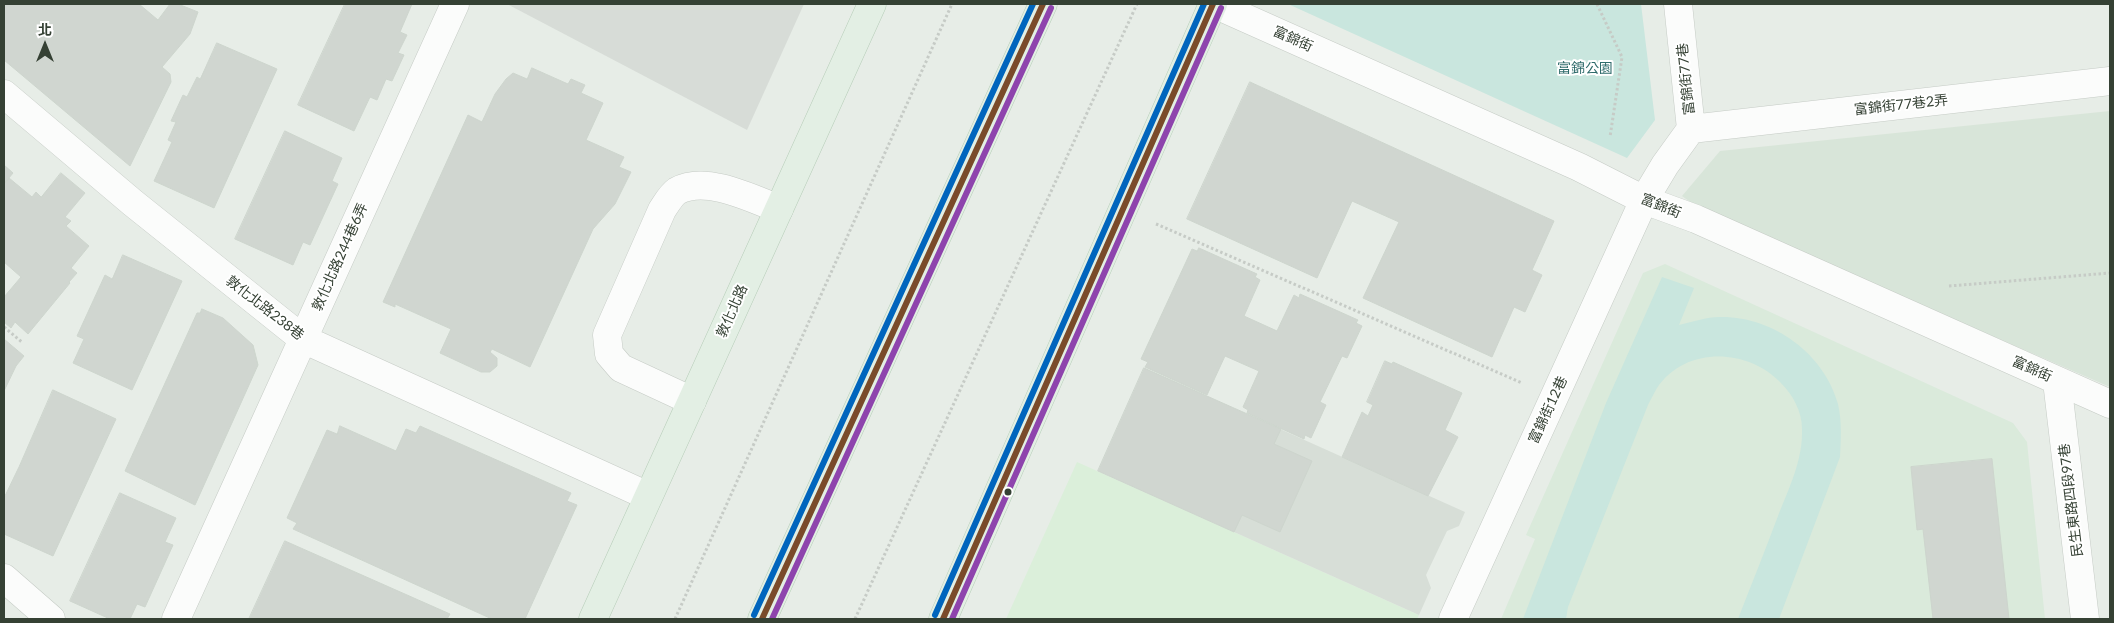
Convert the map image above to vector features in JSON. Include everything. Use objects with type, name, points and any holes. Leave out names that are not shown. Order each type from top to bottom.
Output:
[{"type":"main road","name":"敦化北路","points":[[592,619],[872,4]]},
{"type":"main road","points":[[762,619],[1043,4]]},
{"type":"main road","points":[[943,619],[1214,4]]},
{"type":"street","name":"敦化北路244巷6弄","points":[[176,619],[455,4]]},
{"type":"street","name":"富錦街","points":[[1214,4],[1579,167],[1644,200],[1696,219],[2110,404]]},
{"type":"street","name":"富錦街77巷","points":[[1644,200],[1665,165],[1691,129],[1678,4]]},
{"type":"street","name":"富錦街77巷2弄","points":[[1691,129],[2110,81]]},
{"type":"street","name":"敦化北路238巷","points":[[4,94],[133,203],[303,339],[648,496]]},
{"type":"street","points":[[692,401],[621,368],[609,354],[607,335],[662,210],[676,192],[700,185],[738,192],[779,209]]},
{"type":"street","name":"富錦街12巷","points":[[1453,619],[1644,200]]},
{"type":"street","name":"民生東路四段97巷","points":[[2057,381],[2084,619]]},
{"type":"street","points":[[4,578],[51,619]]},
{"type":"path","points":[[675,619],[952,4]]},
{"type":"path","points":[[855,619],[1137,4]]},
{"type":"path","points":[[1597,4],[1622,57],[1610,137]]},
{"type":"path","points":[[1151,222],[1530,386]]},
{"type":"path","points":[[1948,286],[2110,273]]},
{"type":"path","points":[[4,328],[23,343]]},
{"type":"shaded area","points":[[507,4],[804,4],[747,130]]},
{"type":"shaded area","points":[[2110,111],[2110,387],[1700,209],[1682,196],[1720,151]]},
{"type":"shaded area","points":[[1665,264],[2013,423],[2027,442],[2045,619],[1501,619],[1535,539],[1526,535],[1643,273]]},
{"type":"shaded area","points":[[1144,368],[1465,512],[1459,526],[1447,531],[1426,575],[1431,588],[1419,615],[1098,471]]},
{"type":"shaded area","points":[[1077,462],[1419,615],[1417,619],[1006,619]]},
{"type":"green space","name":"富錦公園","points":[[1288,4],[1641,4],[1655,120],[1627,158]]},
{"type":"green space","points":[[1662,277],[1694,288],[1679,325],[1720,317],[1739,318],[1758,323],[1776,331],[1793,341],[1821,369],[1831,386],[1838,404],[1841,424],[1840,457],[1779,619],[1738,619],[1795,474],[1802,440],[1802,422],[1796,404],[1789,392],[1766,371],[1751,363],[1717,356],[1683,365],[1669,374],[1656,390],[1648,405],[1568,607],[1566,619],[1523,619],[1606,403]]},
{"type":"building","points":[[4,4],[139,4],[158,20],[170,4],[178,4],[198,12],[190,34],[162,67],[170,74],[171,82],[130,166],[4,60]]},
{"type":"building","points":[[345,4],[412,4],[400,32],[407,35],[398,53],[404,55],[392,81],[386,79],[377,100],[370,97],[354,131],[298,105]]},
{"type":"building","points":[[217,43],[277,69],[214,208],[154,181],[172,142],[168,140],[176,122],[171,121],[183,95],[187,97],[197,77],[200,79]]},
{"type":"building","points":[[532,68],[568,84],[571,79],[585,85],[581,93],[603,103],[586,140],[624,157],[619,167],[631,172],[615,204],[593,229],[530,367],[492,349],[490,352],[497,358],[497,366],[490,372],[481,372],[440,353],[451,329],[395,304],[395,307],[383,302],[468,115],[482,122],[495,94],[506,79],[513,73],[527,79]]},
{"type":"building","points":[[1250,82],[1554,221],[1532,270],[1542,275],[1525,312],[1514,307],[1492,357],[1363,298],[1399,222],[1352,201],[1317,278],[1187,219]]},
{"type":"building","points":[[285,131],[342,158],[332,181],[338,184],[310,245],[303,242],[293,265],[235,239]]},
{"type":"building","points":[[4,165],[13,173],[4,184]]},
{"type":"building","points":[[61,173],[85,193],[65,217],[71,221],[66,226],[89,246],[71,268],[77,273],[28,334],[15,322],[11,328],[4,322],[4,297],[21,277],[4,262],[4,184],[9,178],[32,197],[36,192],[41,197]]},
{"type":"building","points":[[1199,248],[1257,274],[1255,277],[1260,280],[1244,316],[1277,331],[1294,295],[1299,298],[1300,294],[1358,320],[1356,323],[1362,326],[1347,358],[1342,356],[1320,402],[1326,405],[1311,438],[1305,435],[1304,439],[1247,413],[1248,410],[1243,407],[1259,371],[1225,356],[1207,395],[1145,367],[1148,362],[1141,359],[1192,249],[1197,251]]},
{"type":"building","points":[[123,255],[182,281],[132,390],[73,363],[84,339],[77,336],[105,275],[112,279]]},
{"type":"building","points":[[202,309],[223,318],[253,345],[258,365],[195,505],[125,471],[197,313],[200,313]]},
{"type":"building","points":[[4,339],[24,356],[16,366],[4,391]]},
{"type":"building","points":[[1385,361],[1392,364],[1393,362],[1462,393],[1445,430],[1458,437],[1428,496],[1342,457],[1362,412],[1368,416],[1373,405],[1367,402]]},
{"type":"building","points":[[1144,368],[1281,429],[1274,444],[1312,461],[1280,532],[1242,515],[1234,532],[1098,471]]},
{"type":"building","points":[[53,390],[116,419],[53,556],[4,534],[4,498]]},
{"type":"building","points":[[340,426],[396,451],[406,429],[416,433],[420,426],[571,493],[567,501],[577,505],[525,619],[492,619],[293,529],[297,523],[287,518],[327,430],[337,434]]},
{"type":"building","points":[[1992,459],[2009,619],[1933,619],[1923,529],[1917,530],[1911,467]]},
{"type":"building","points":[[120,493],[176,518],[165,542],[173,545],[145,607],[137,604],[130,619],[110,619],[70,601]]},
{"type":"building","points":[[285,541],[450,614],[447,619],[249,619]]},
{"type":"transit line","points":[[754,615],[1033,4]]},
{"type":"transit line","points":[[762,619],[1043,4]]},
{"type":"transit line","points":[[935,615],[1204,4]]},
{"type":"transit line","points":[[943,619],[1213,4]]},
{"type":"transit line","points":[[772,619],[1051,8]]},
{"type":"transit line","points":[[952,619],[1221,8]]}]
